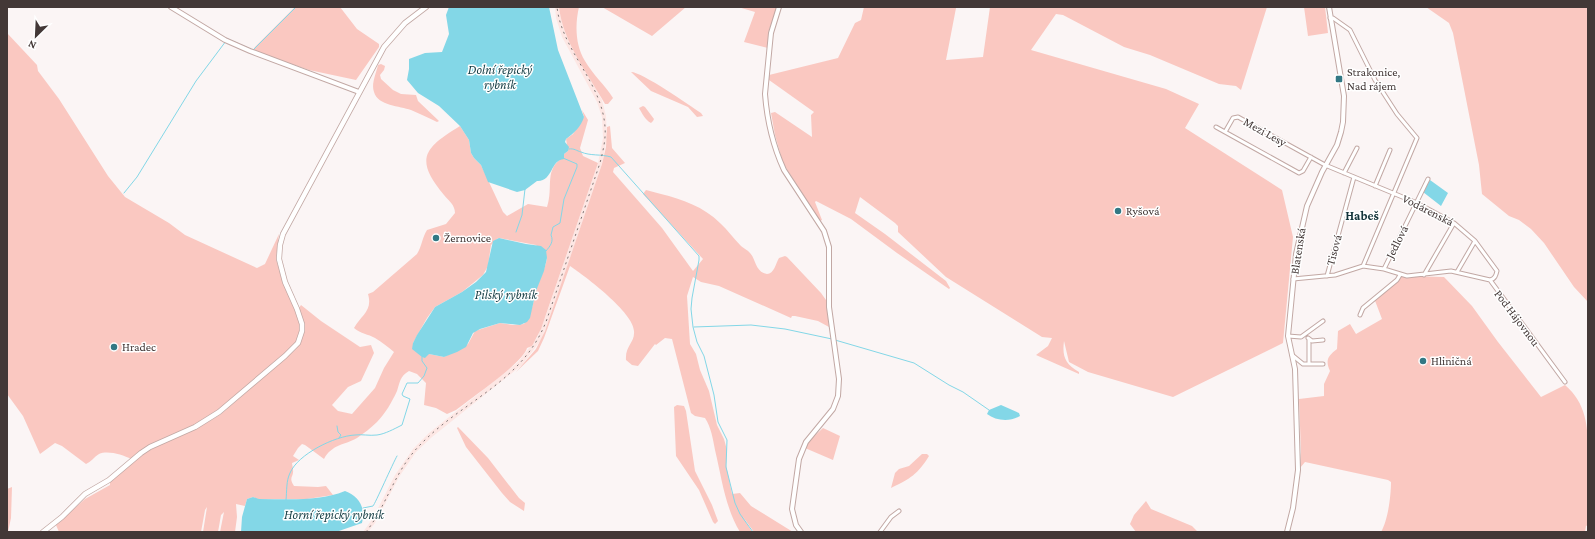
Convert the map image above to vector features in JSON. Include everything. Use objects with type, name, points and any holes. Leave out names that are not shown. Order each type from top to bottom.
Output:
[{"type":"main road","points":[[43,532],[62,517],[85,494],[109,480],[141,453],[150,447],[195,427],[219,412],[285,356],[298,343],[302,331],[302,324],[281,272],[279,259],[280,245],[283,234],[373,64],[388,41],[410,18],[426,7]]},
{"type":"street","points":[[171,7],[225,40],[250,51],[359,92]]},
{"type":"street","points":[[779,7],[771,34],[765,94],[766,104],[772,138],[784,170],[824,231],[828,247],[829,307],[839,379],[838,396],[833,409],[806,442],[799,459],[792,509],[796,525],[801,532]]},
{"type":"street","name":"Blatenská","points":[[1287,532],[1293,508],[1298,470],[1295,369],[1288,336],[1296,254],[1306,206],[1325,165],[1337,144],[1342,132],[1343,122],[1344,96],[1329,7]]},
{"type":"street","points":[[1330,18],[1333,18],[1350,30],[1374,80],[1397,114],[1417,138],[1363,266]]},
{"type":"street","name":"Mezi Lesy","points":[[1226,132],[1233,118],[1238,117],[1325,165]]},
{"type":"street","name":"Mezi Lesy","points":[[1216,127],[1299,173],[1303,171],[1311,157]]},
{"type":"street","points":[[1344,173],[1357,148]]},
{"type":"street","points":[[1375,186],[1390,150]]},
{"type":"street","name":"Vodárenská","points":[[1325,165],[1417,203],[1454,223],[1475,241],[1497,271],[1496,276],[1490,280]]},
{"type":"street","name":"Tisová","points":[[1327,276],[1354,177]]},
{"type":"street","name":"Jedlová","points":[[1384,269],[1428,179]]},
{"type":"street","points":[[1424,275],[1454,223]]},
{"type":"street","points":[[1457,272],[1475,241]]},
{"type":"street","name":"Pod Hájovnou","points":[[1293,279],[1327,276],[1363,266],[1384,269],[1400,275],[1424,275],[1451,271],[1490,280],[1565,382]]},
{"type":"street","points":[[1360,315],[1363,308],[1400,275]]},
{"type":"street","points":[[1288,336],[1299,338],[1306,335],[1323,321]]},
{"type":"street","points":[[1306,335],[1312,341],[1323,340]]},
{"type":"street","points":[[1309,339],[1309,364]]},
{"type":"street","points":[[1292,354],[1303,364],[1323,364]]},
{"type":"street","points":[[880,532],[891,517],[898,511]]},
{"type":"shaded area","points":[[295,7],[340,7],[357,29],[379,44],[379,47],[356,80],[309,70],[253,50]]},
{"type":"shaded area","points":[[555,7],[559,7],[567,35],[602,100],[606,116],[607,138],[602,164],[549,320],[541,340],[522,365],[432,437],[416,452],[399,477],[375,523],[368,532],[363,532],[373,518],[395,475],[413,449],[429,433],[518,362],[537,338],[545,318],[598,163],[603,138],[602,117],[597,102],[562,37],[556,18]]},
{"type":"shaded area","points":[[559,7],[579,7],[577,34],[579,48],[588,66],[613,98],[608,104],[605,104],[577,57],[565,33]]},
{"type":"shaded area","points":[[602,7],[686,7],[652,36]]},
{"type":"shaded area","points":[[738,7],[777,7],[768,33],[768,48],[744,42],[755,12]]},
{"type":"shaded area","points":[[864,7],[956,8],[946,60],[983,57],[990,7],[1267,7],[1241,90],[1236,86],[1219,84],[1150,55],[1124,47],[1063,15],[1056,14],[1031,50],[1166,89],[1199,104],[1185,128],[1282,190],[1293,237],[1283,343],[1173,397],[1088,372],[1069,362],[1064,341],[1064,355],[1070,366],[1079,372],[1079,374],[1036,355],[1048,346],[1052,338],[1042,337],[946,277],[898,232],[898,226],[895,223],[860,197],[855,213],[946,281],[950,288],[949,289],[851,219],[816,201],[815,202],[822,220],[820,221],[783,163],[775,135],[771,113],[775,112],[812,137],[811,115],[814,112],[769,80],[769,75],[838,58],[855,23],[861,20]]},
{"type":"shaded area","points":[[1304,7],[1325,7],[1328,33],[1308,36]]},
{"type":"shaded area","points":[[1426,7],[1588,7],[1588,302],[1574,287],[1544,243],[1531,229],[1519,220],[1509,216],[1482,194],[1479,165],[1453,33],[1449,23]]},
{"type":"shaded area","points":[[7,33],[37,65],[38,71],[59,99],[108,176],[125,197],[169,223],[185,235],[257,268],[265,264],[279,234],[276,259],[283,283],[300,324],[300,331],[296,342],[218,410],[194,425],[131,459],[115,454],[103,453],[99,454],[86,464],[62,446],[55,443],[40,454],[23,416],[7,394]]},
{"type":"shaded area","points":[[381,64],[385,66],[380,75],[381,79],[393,90],[401,94],[416,95],[418,101],[439,121],[437,122],[411,110],[390,105],[376,97],[373,89],[373,82],[378,65]]},
{"type":"shaded area","points":[[631,72],[637,73],[655,83],[701,113],[703,116],[697,117],[688,107],[651,91]]},
{"type":"shaded area","points":[[643,106],[654,119],[651,123],[645,118],[639,108]]},
{"type":"shaded area","points":[[582,110],[588,120],[580,148],[583,156],[598,163],[541,329],[532,346],[527,348],[517,362],[496,380],[456,410],[447,414],[436,408],[424,405],[426,383],[417,374],[409,371],[402,377],[395,395],[383,415],[375,424],[357,438],[331,450],[324,459],[302,444],[293,456],[299,460],[292,463],[293,472],[291,481],[294,486],[326,486],[333,495],[307,499],[258,499],[253,497],[247,499],[245,506],[236,504],[237,517],[235,532],[220,532],[224,512],[221,515],[218,532],[203,532],[207,507],[205,510],[201,532],[59,532],[56,525],[85,499],[110,485],[110,481],[146,452],[196,429],[221,414],[295,350],[303,335],[303,325],[299,308],[301,305],[321,321],[360,347],[371,345],[374,353],[361,381],[348,387],[332,405],[338,411],[352,414],[375,388],[384,368],[394,352],[378,340],[359,332],[354,328],[368,309],[368,294],[373,292],[417,254],[427,230],[446,224],[455,213],[453,205],[435,183],[429,172],[426,163],[427,155],[431,148],[438,141],[460,126],[469,140],[471,153],[481,165],[503,212],[507,216],[528,204],[547,207],[553,167],[568,151],[566,139],[573,134],[584,117]],"holes":[[[499,238],[536,245],[547,258],[532,308],[524,324],[513,325],[500,323],[475,331],[468,344],[444,357],[429,354],[413,343],[435,307],[462,292],[483,275],[488,266],[491,245],[497,239]]]},
{"type":"shaded area","points":[[610,126],[612,148],[625,163],[614,168],[613,172],[662,228],[693,271],[703,259],[643,194],[646,190],[685,201],[707,212],[714,217],[741,246],[749,252],[760,271],[763,273],[769,274],[779,258],[785,256],[787,257],[826,300],[829,327],[818,321],[795,316],[792,316],[791,318],[719,286],[701,282],[693,277],[687,296],[690,344],[696,354],[700,370],[709,391],[717,425],[724,439],[727,450],[726,465],[732,494],[740,493],[751,506],[793,532],[754,532],[743,517],[752,532],[740,532],[727,503],[709,425],[705,418],[695,416],[691,413],[672,339],[665,338],[656,345],[655,344],[638,366],[632,365],[626,360],[626,355],[634,335],[632,323],[618,305],[570,266],[538,351],[516,372],[536,349],[545,331],[602,164],[606,147],[607,127]]},
{"type":"shaded area","points":[[1401,276],[1444,277],[1472,306],[1541,397],[1565,385],[1580,403],[1584,413],[1588,435],[1588,525],[1586,526],[1585,532],[1381,532],[1386,521],[1389,508],[1391,482],[1388,480],[1305,462],[1300,468],[1301,452],[1299,399],[1324,396],[1324,384],[1330,371],[1328,358],[1337,349],[1338,331],[1350,324],[1356,334],[1382,319],[1374,298]]},
{"type":"shaded area","points":[[677,405],[684,406],[686,411],[695,471],[712,505],[718,521],[715,524],[699,490],[676,456],[674,407]]},
{"type":"shaded area","points":[[458,427],[488,458],[519,498],[525,503],[524,511],[510,502],[502,493],[466,447],[457,428]]},
{"type":"shaded area","points":[[823,428],[840,436],[833,460],[805,448],[809,441]]},
{"type":"shaded area","points":[[922,454],[927,454],[929,456],[917,472],[908,479],[891,488],[895,473],[899,469],[909,466]]},
{"type":"shaded area","points":[[12,487],[11,518],[7,532],[7,489]]},
{"type":"shaded area","points":[[1146,501],[1151,509],[1192,526],[1198,532],[1136,532],[1130,524],[1134,515]]},
{"type":"water","name":"Dolní řepický rybník","points":[[449,7],[549,7],[558,50],[584,117],[577,130],[566,139],[565,142],[569,147],[568,151],[564,154],[564,159],[559,160],[556,163],[546,178],[537,181],[525,190],[517,192],[488,182],[481,165],[471,153],[469,140],[460,126],[439,106],[418,93],[407,80],[409,59],[425,53],[442,52],[449,34],[446,15]]},
{"type":"water","points":[[1430,180],[1448,193],[1441,206],[1423,192]]},
{"type":"water","name":"Pilský rybník","points":[[499,238],[541,246],[546,250],[547,258],[544,271],[536,291],[530,318],[527,322],[520,325],[500,323],[480,329],[473,333],[466,347],[444,357],[429,354],[425,358],[422,357],[412,349],[413,343],[435,307],[462,292],[476,282],[486,272],[493,241]]},
{"type":"water","points":[[1001,405],[1019,413],[1020,416],[1003,420],[987,414],[989,410]]},
{"type":"water","name":"Horní řepický rybník","points":[[345,491],[358,499],[363,512],[362,523],[336,532],[241,532],[242,517],[247,499],[253,497],[259,499],[313,498],[335,495]]},
{"type":"waterway","points":[[228,39],[253,50],[296,7]]},
{"type":"waterway","points":[[124,193],[137,177],[196,81],[226,41]]},
{"type":"waterway","points":[[569,149],[574,149],[588,154],[611,157],[699,256],[691,309],[693,327],[697,342],[704,356],[714,395],[718,422],[727,440],[726,467],[735,503],[740,514],[753,532]]},
{"type":"waterway","points":[[546,251],[552,242],[551,235],[553,227],[560,223],[564,199],[577,167],[577,164],[563,158]]},
{"type":"waterway","points":[[516,232],[522,215],[525,189]]},
{"type":"waterway","points":[[694,327],[751,325],[785,329],[832,339]]},
{"type":"waterway","points":[[835,340],[914,363],[963,392],[989,410]]},
{"type":"waterway","points":[[286,500],[287,483],[294,466],[318,447],[347,436],[380,434],[402,425],[410,399],[402,394],[407,383],[418,383],[424,376],[427,368],[422,361],[422,357]]},
{"type":"waterway","points":[[337,426],[338,432],[341,435],[339,438]]},
{"type":"waterway","points":[[363,508],[373,506],[397,456]]},
{"type":"railway","points":[[366,532],[380,511],[397,476],[411,455],[437,429],[508,375],[524,359],[537,341],[547,319],[600,163],[605,136],[602,111],[597,95],[566,38],[560,23],[557,7]]},
{"type":"place","name":"Strakonice, Nad rájem","points":[[1339,79]]},
{"type":"place","name":"Ryšová","points":[[1118,211]]},
{"type":"place","name":"Žernovice","points":[[436,238]]},
{"type":"place","name":"Hradec","points":[[114,347]]},
{"type":"place","name":"Hliničná","points":[[1423,361]]},
{"type":"district","name":"Habeš","points":[[1362,215]]}]
